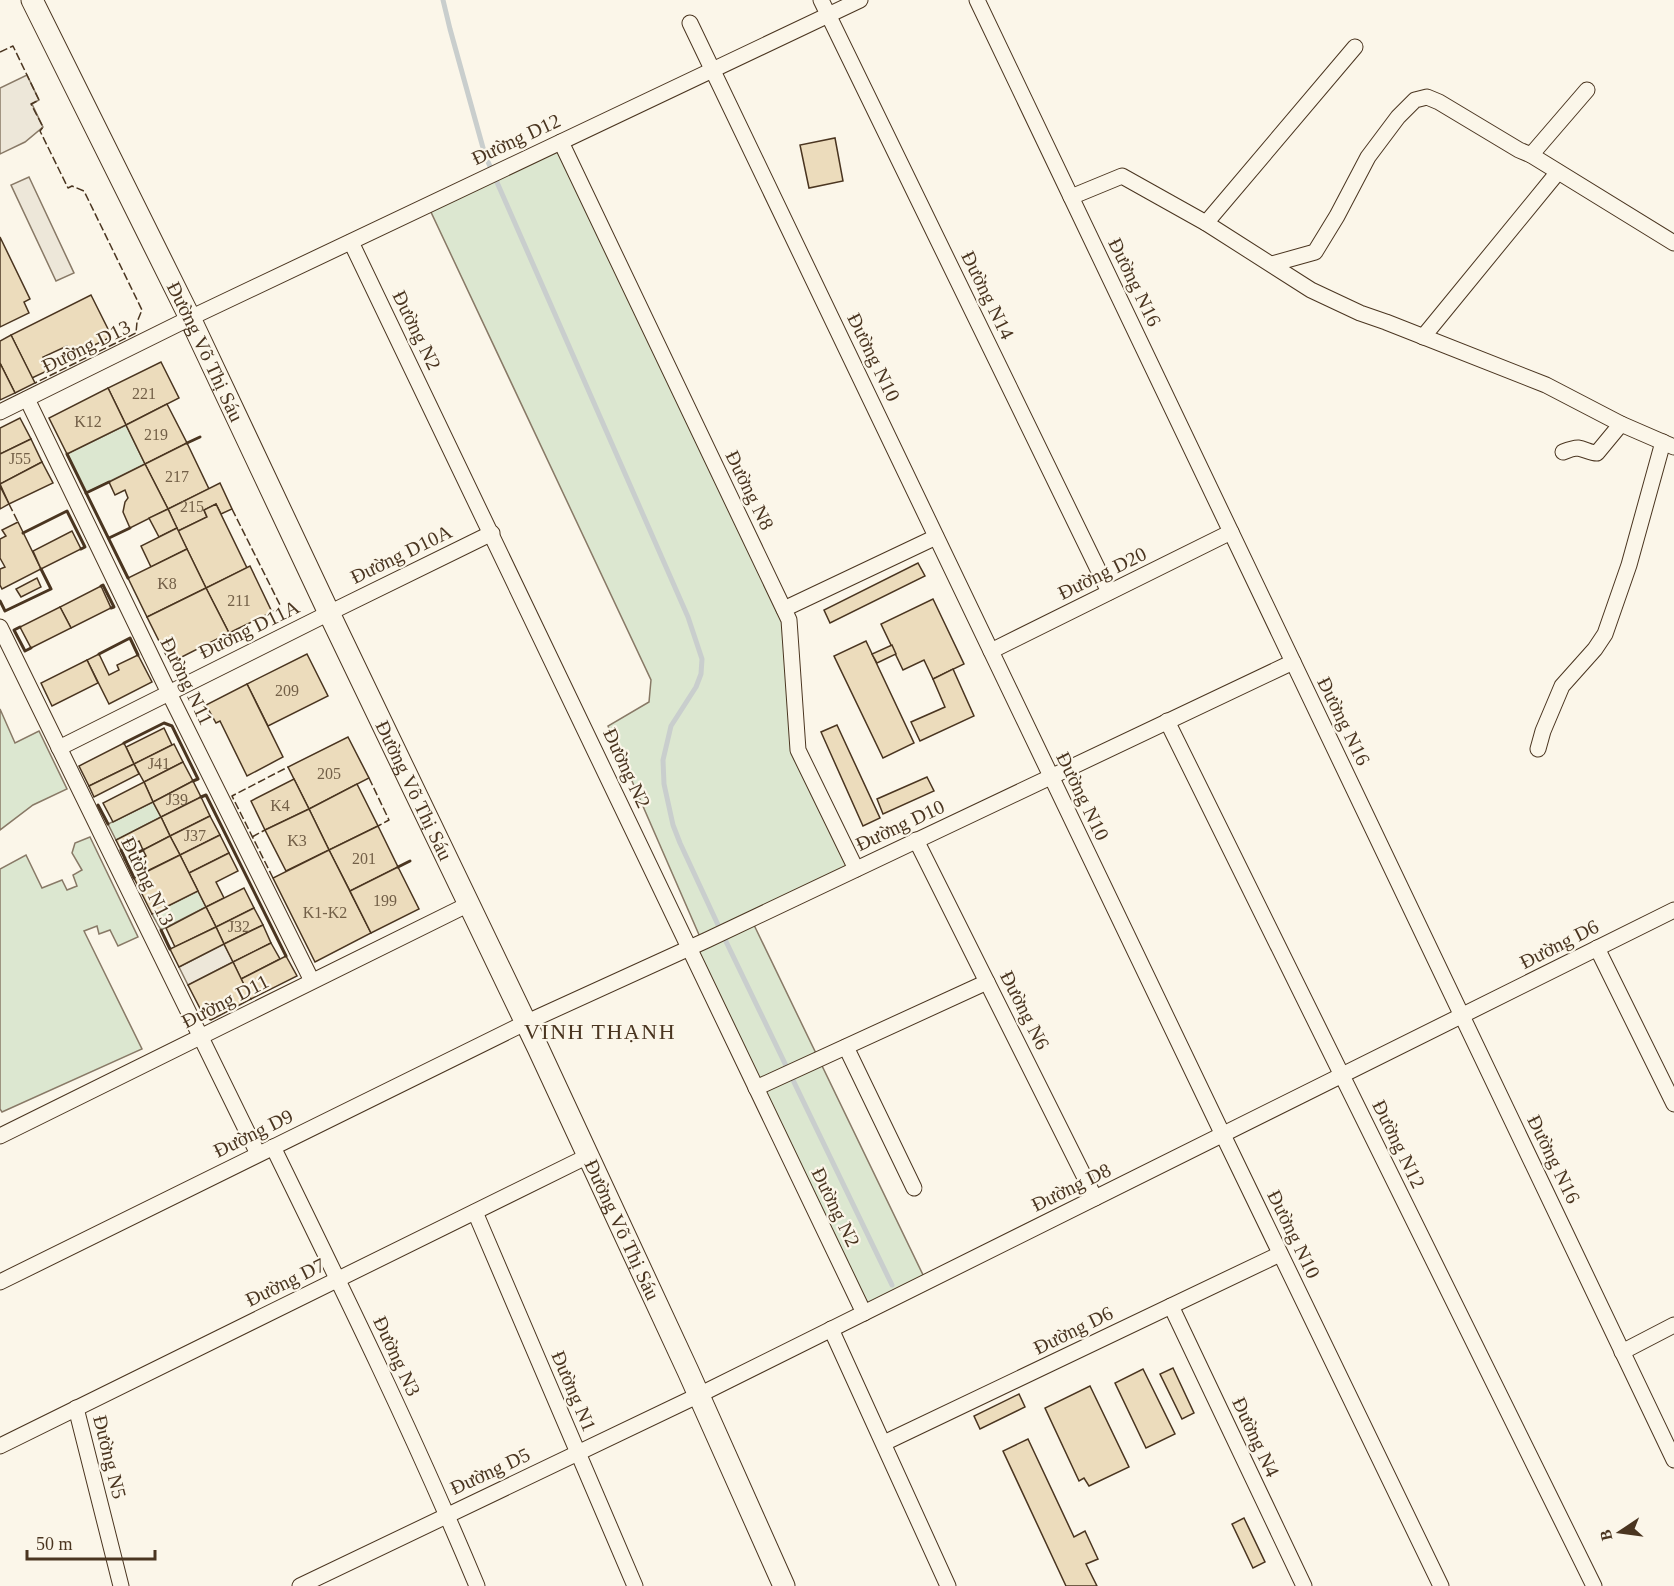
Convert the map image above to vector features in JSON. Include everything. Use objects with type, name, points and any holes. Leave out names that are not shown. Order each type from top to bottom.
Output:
[{"type":"main road","name":"Đường Võ Thị Sáu","points":[[32,0],[190,318],[469,904],[699,1395],[784,1586]]},
{"type":"street","name":"Đường N14","points":[[821,0],[1109,592]]},
{"type":"street","name":"Đường D12","points":[[190,318],[860,0]]},
{"type":"street","name":"Đường N16","points":[[977,0],[1674,1460]]},
{"type":"street","name":"Đường N10","points":[[690,22],[1222,1135],[1441,1586]]},
{"type":"street","points":[[1206,223],[1355,47]]},
{"type":"street","points":[[1531,155],[1587,90]]},
{"type":"street","points":[[1272,264],[1315,252],[1368,157],[1398,117],[1415,100],[1427,97],[1531,155],[1674,243]]},
{"type":"street","name":"Đường N8","points":[[561,142],[789,620],[798,750],[856,869]]},
{"type":"street","points":[[1423,337],[1558,172]]},
{"type":"street","points":[[1071,197],[1122,176],[1206,223],[1311,290],[1360,313],[1546,385],[1669,445],[1605,634],[1595,649],[1562,686],[1538,749]]},
{"type":"street","name":"Đường N2","points":[[351,242],[864,1313]]},
{"type":"street","name":"Đường D13","points":[[0,412],[190,318]]},
{"type":"street","name":"Đường N11","points":[[27,399],[312,981]]},
{"type":"street","points":[[1563,452],[1580,448],[1597,453],[1622,424]]},
{"type":"street","name":"Đường D20","points":[[991,651],[1231,532]]},
{"type":"street","name":"Đường D10A","points":[[329,613],[492,533]]},
{"type":"street","points":[[784,609],[936,537]]},
{"type":"street","name":"Đường D11A","points":[[59,748],[329,613]]},
{"type":"street","name":"Đường N13","points":[[0,627],[258,1154]]},
{"type":"street","name":"Đường D10","points":[[525,1023],[707,940],[1293,662]]},
{"type":"street","name":"Đường N12","points":[[1167,721],[1594,1586]]},
{"type":"street","name":"Đường N6","points":[[916,840],[1095,1198]]},
{"type":"street","name":"Đường D11","points":[[0,1136],[469,904]]},
{"type":"street","name":"Đường D6","points":[[1462,1016],[1674,910]]},
{"type":"street","points":[[1597,948],[1674,1104]]},
{"type":"street","points":[[756,1088],[987,982]]},
{"type":"street","name":"Đường D8","points":[[699,1395],[1462,1016]]},
{"type":"street","name":"Đường D9","points":[[0,1281],[525,1023]]},
{"type":"street","points":[[846,1047],[914,1188]]},
{"type":"street","name":"Đường N3","points":[[273,1147],[338,1279],[448,1515],[477,1586]]},
{"type":"street","name":"Đường D7","points":[[0,1446],[588,1156]]},
{"type":"street","name":"Đường N1","points":[[475,1212],[635,1586]]},
{"type":"street","name":"Đường D6","points":[[884,1443],[1280,1254]]},
{"type":"street","name":"Đường N4","points":[[1171,1306],[1304,1586]]},
{"type":"street","points":[[1622,1352],[1674,1325]]},
{"type":"street","points":[[831,1329],[948,1586]]},
{"type":"street","name":"Đường D5","points":[[300,1586],[699,1395]]},
{"type":"street","name":"Đường N5","points":[[76,1408],[122,1586]]},
{"type":"green space","points":[[558,150],[783,621],[792,752],[848,866],[700,937],[608,726],[649,702],[651,680],[430,210]]},
{"type":"green space","points":[[126,425],[145,464],[86,493],[67,454]]},
{"type":"green space","points":[[0,709],[15,743],[39,731],[67,789],[33,805],[0,830]]},
{"type":"green space","points":[[153,802],[161,817],[116,840],[108,824]]},
{"type":"green space","points":[[90,837],[138,937],[118,946],[110,930],[99,934],[97,926],[84,931],[142,1049],[2,1112],[0,1109],[0,869],[26,855],[42,888],[62,880],[67,890],[77,886],[73,875],[82,870],[72,853],[75,843]]},
{"type":"green space","points":[[198,891],[206,907],[161,930],[152,914]]},
{"type":"green space","points":[[754,925],[925,1279],[868,1308],[690,954]]},
{"type":"shaded area","points":[[27,75],[39,100],[32,104],[43,127],[25,142],[0,154],[0,88]]},
{"type":"shaded area","points":[[29,177],[74,273],[56,281],[11,185]]},
{"type":"shaded area","points":[[224,944],[233,962],[188,985],[179,967]]},
{"type":"building","points":[[835,138],[843,181],[809,188],[800,145]]},
{"type":"building","points":[[0,237],[30,299],[24,302],[29,313],[0,327]]},
{"type":"building","points":[[91,295],[110,333],[107,335],[109,338],[72,356],[67,346],[43,357],[49,370],[32,378],[11,335]]},
{"type":"building","points":[[11,335],[35,383],[15,393],[0,363],[0,341]]},
{"type":"building","points":[[161,362],[179,398],[126,425],[108,388]]},
{"type":"building","points":[[0,363],[15,393],[0,400]]},
{"type":"building","points":[[108,388],[126,425],[67,454],[49,418]]},
{"type":"building","points":[[167,404],[187,443],[145,464],[126,425]]},
{"type":"building","points":[[20,418],[31,439],[0,454],[0,428]]},
{"type":"building","points":[[31,439],[42,462],[0,484],[0,454]]},
{"type":"building","points":[[187,443],[209,489],[168,509],[145,464]]},
{"type":"building","points":[[42,462],[53,483],[9,504],[0,484]]},
{"type":"building","points":[[145,464],[168,509],[130,528],[123,512],[128,498],[125,490],[115,495],[109,482]]},
{"type":"building","points":[[220,483],[232,509],[221,514],[216,504],[204,510],[207,517],[178,531],[168,509]]},
{"type":"building","points":[[0,486],[9,504],[0,509]]},
{"type":"building","points":[[216,504],[247,568],[206,588],[178,531],[207,517],[204,510]]},
{"type":"building","points":[[168,509],[177,528],[159,537],[149,518]]},
{"type":"building","points":[[18,522],[41,569],[2,589],[0,569],[5,567],[0,558],[0,539],[6,536],[2,530]]},
{"type":"building","points":[[177,528],[187,549],[151,567],[141,546]]},
{"type":"building","points":[[72,531],[81,549],[41,569],[33,551]]},
{"type":"building","points":[[187,549],[206,588],[147,617],[128,578]]},
{"type":"building","points":[[918,563],[925,576],[830,623],[824,610]]},
{"type":"building","points":[[250,566],[272,612],[229,633],[206,588]]},
{"type":"building","points":[[37,578],[41,587],[21,597],[16,589]]},
{"type":"building","points":[[101,586],[111,608],[71,628],[60,607]]},
{"type":"building","points":[[206,588],[229,633],[170,663],[147,617]]},
{"type":"building","points":[[933,599],[964,664],[933,679],[924,660],[903,670],[881,624]]},
{"type":"building","points":[[60,607],[71,628],[31,648],[20,627]]},
{"type":"building","points":[[866,641],[914,743],[883,758],[834,656]]},
{"type":"building","points":[[892,645],[896,654],[877,663],[872,654]]},
{"type":"building","points":[[99,654],[109,675],[119,670],[117,665],[138,655],[152,682],[109,704],[87,660]]},
{"type":"building","points":[[307,654],[328,696],[268,726],[247,684]]},
{"type":"building","points":[[87,660],[98,683],[52,706],[41,683]]},
{"type":"building","points":[[953,669],[974,716],[920,741],[911,722],[945,707],[933,679]]},
{"type":"building","points":[[247,684],[283,757],[247,776],[220,721],[216,723],[206,705]]},
{"type":"building","points":[[837,725],[880,818],[863,826],[821,732]]},
{"type":"building","points":[[164,728],[172,745],[134,764],[126,747]]},
{"type":"building","points":[[348,737],[369,778],[309,809],[288,767]]},
{"type":"building","points":[[124,743],[134,764],[89,786],[79,766]]},
{"type":"building","points":[[174,744],[183,762],[144,782],[134,764]]},
{"type":"building","points":[[183,762],[193,781],[153,802],[144,782]]},
{"type":"building","points":[[134,764],[139,774],[94,797],[89,786]]},
{"type":"building","points":[[927,777],[934,791],[883,814],[877,799]]},
{"type":"building","points":[[294,779],[309,809],[265,830],[251,801]]},
{"type":"building","points":[[193,781],[201,797],[161,817],[153,802]]},
{"type":"building","points":[[144,782],[153,802],[113,822],[103,803]]},
{"type":"building","points":[[357,784],[378,826],[329,850],[309,809]]},
{"type":"building","points":[[201,797],[210,816],[170,836],[161,817]]},
{"type":"building","points":[[309,809],[329,850],[286,871],[265,830]]},
{"type":"building","points":[[210,816],[220,835],[180,855],[170,836]]},
{"type":"building","points":[[161,817],[170,836],[143,850],[139,841],[121,850],[116,840]]},
{"type":"building","points":[[378,826],[398,867],[350,891],[329,850]]},
{"type":"building","points":[[220,835],[229,853],[189,873],[180,855]]},
{"type":"building","points":[[170,836],[180,855],[139,875],[133,863],[146,856],[143,850]]},
{"type":"building","points":[[329,850],[371,933],[315,962],[273,878]]},
{"type":"building","points":[[229,853],[238,871],[216,882],[224,898],[206,907],[189,873]]},
{"type":"building","points":[[180,855],[198,891],[152,914],[134,878]]},
{"type":"building","points":[[398,867],[419,909],[371,933],[350,891]]},
{"type":"building","points":[[244,888],[254,908],[216,927],[206,907]]},
{"type":"building","points":[[206,907],[216,927],[175,947],[166,928]]},
{"type":"building","points":[[254,908],[263,925],[224,944],[216,927]]},
{"type":"building","points":[[263,925],[271,943],[233,962],[224,944]]},
{"type":"building","points":[[216,927],[224,944],[179,967],[170,949]]},
{"type":"building","points":[[271,943],[280,959],[241,979],[233,962]]},
{"type":"building","points":[[286,956],[297,976],[251,999],[241,979]]},
{"type":"building","points":[[233,962],[251,999],[211,1020],[205,1018],[188,985]]},
{"type":"building","points":[[1173,1368],[1194,1413],[1182,1419],[1160,1374]]},
{"type":"building","points":[[1143,1369],[1175,1434],[1146,1448],[1115,1383]]},
{"type":"building","points":[[1090,1386],[1129,1467],[1089,1486],[1084,1478],[1079,1481],[1045,1408]]},
{"type":"building","points":[[1019,1394],[1025,1407],[980,1429],[974,1416]]},
{"type":"building","points":[[1028,1439],[1074,1537],[1085,1531],[1098,1559],[1086,1564],[1097,1586],[1066,1586],[1003,1451]]},
{"type":"building","points":[[1244,1518],[1265,1562],[1253,1568],[1232,1524]]},
{"type":"waterway","points":[[443,0],[485,155],[688,617],[702,659],[701,674],[696,687],[671,726],[663,760],[664,784],[673,825],[719,927],[892,1285]]},
{"type":"fence","points":[[0,52],[13,46],[39,100],[31,104],[43,127],[40,131],[68,188],[72,186],[84,191],[142,310],[137,322],[136,333],[35,383]]},
{"type":"fence","points":[[9,504],[18,522]]},
{"type":"fence","points":[[232,509],[281,607],[272,612]]},
{"type":"fence","points":[[273,878],[232,796],[288,767]]},
{"type":"fence","points":[[369,778],[389,820],[378,826]]},
{"type":"fence","points":[[252,837],[265,830]]},
{"type":"wall","points":[[187,443],[200,437]]},
{"type":"wall","points":[[67,454],[128,578]]},
{"type":"wall","points":[[86,493],[109,482]]},
{"type":"wall","points":[[23,533],[67,511],[85,547],[81,549]]},
{"type":"wall","points":[[109,538],[130,528]]},
{"type":"wall","points":[[0,601],[5,611],[51,589],[41,569]]},
{"type":"wall","points":[[101,586],[103,585],[114,607],[111,608]]},
{"type":"wall","points":[[20,627],[14,630],[25,651],[31,648]]},
{"type":"wall","points":[[99,654],[130,638],[138,655]]},
{"type":"wall","points":[[124,743],[164,723],[172,726],[198,779],[193,781]]},
{"type":"wall","points":[[201,797],[206,795],[286,956]]},
{"type":"wall","points":[[98,805],[108,824]]},
{"type":"wall","points":[[121,850],[134,878]]},
{"type":"wall","points":[[125,859],[143,850]]},
{"type":"wall","points":[[398,867],[410,861]]},
{"type":"wall","points":[[161,930],[170,949]]},
{"type":"district","name":"VINH THẠNH","points":[[600,1031]]}]
